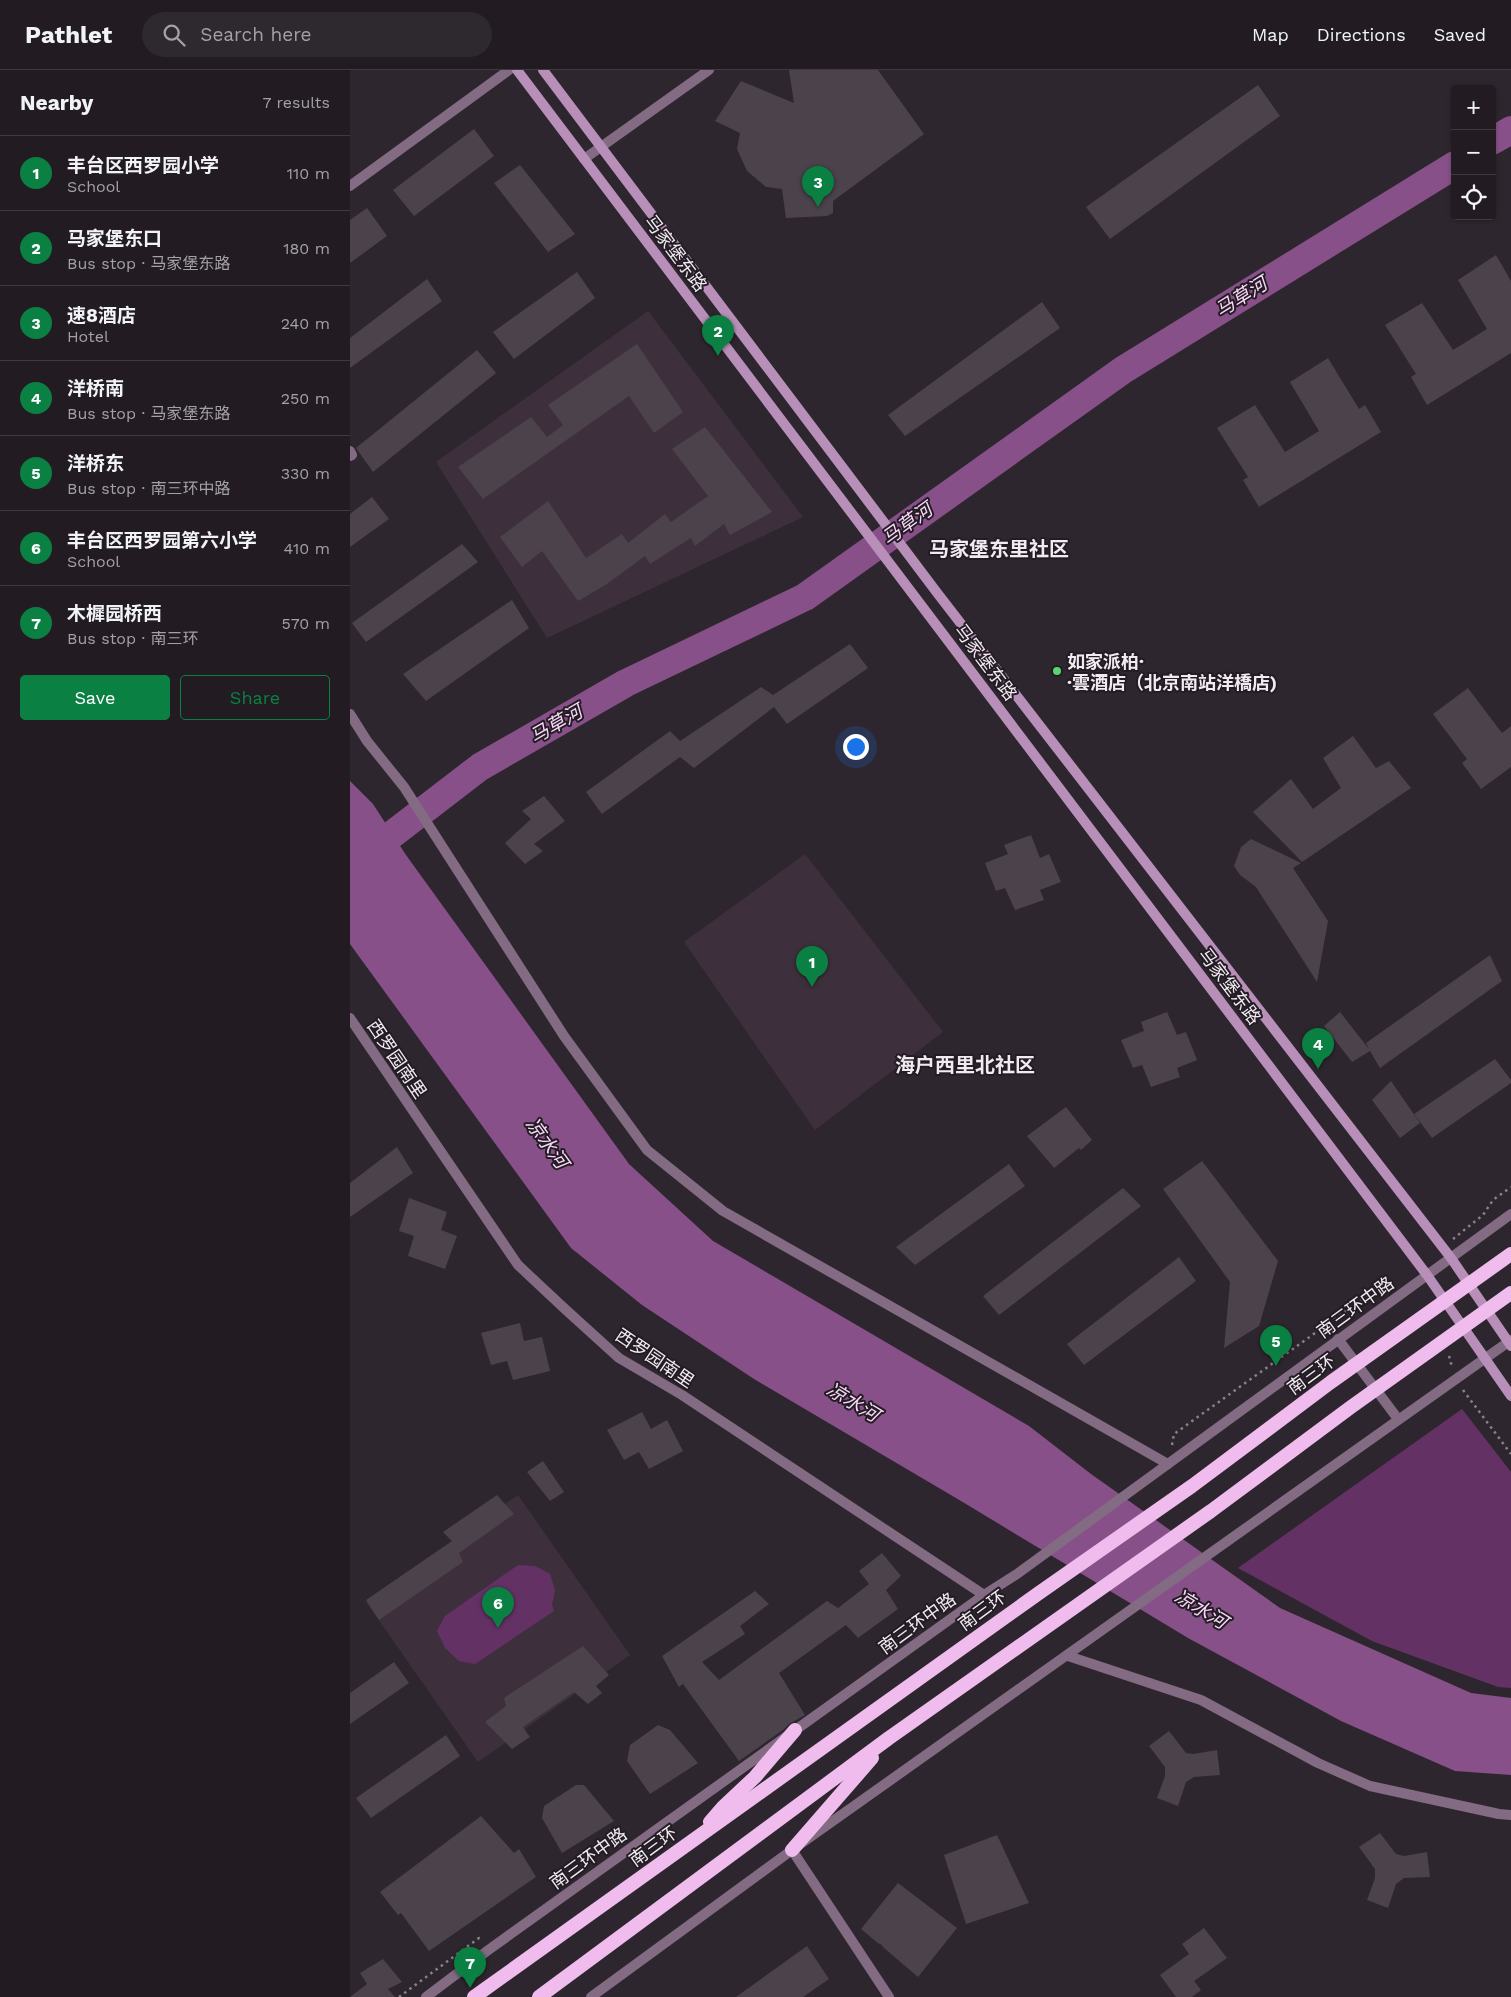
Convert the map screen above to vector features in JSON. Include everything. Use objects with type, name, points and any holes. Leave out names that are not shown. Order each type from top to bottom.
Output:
[{"type":"highway","name":"南三环","points":[[474,1997],[1039,1593],[1192,1486],[1331,1382],[1511,1254]]},
{"type":"highway","points":[[539,1997],[889,1738],[1211,1511],[1350,1407],[1511,1293]]},
{"type":"highway","points":[[699,1836],[723,1807],[755,1777],[795,1730]]},
{"type":"highway","points":[[792,1850],[889,1738]]},
{"type":"main road","name":"马家堡东路","points":[[517,70],[1427,1275],[1511,1396]]},
{"type":"main road","name":"马家堡东路","points":[[543,70],[938,594],[1442,1246],[1510,1343]]},
{"type":"street","points":[[350,186],[509,70]]},
{"type":"street","points":[[584,159],[709,70]]},
{"type":"street","points":[[350,451],[352,455],[350,456]]},
{"type":"street","points":[[350,714],[367,741],[404,787],[564,1036],[647,1150],[724,1211],[1168,1464]]},
{"type":"street","name":"西罗园南里","points":[[350,1018],[518,1264],[565,1310],[619,1358],[682,1395],[984,1595]]},
{"type":"street","name":"南三环中路","points":[[426,1997],[487,1950],[984,1595],[1017,1574],[1511,1214]]},
{"type":"street","points":[[1338,1339],[1398,1420]]},
{"type":"street","points":[[591,1997],[792,1850],[1068,1656],[1398,1420],[1510,1343]]},
{"type":"street","points":[[1068,1656],[1201,1700],[1318,1763],[1370,1786],[1498,1814],[1511,1815]]},
{"type":"street","points":[[792,1850],[889,1997]]},
{"type":"path","points":[[1442,1246],[1483,1215],[1493,1200],[1511,1187]]},
{"type":"path","points":[[1168,1464],[1174,1434],[1364,1298],[1380,1295]]},
{"type":"path","points":[[399,1997],[479,1938]]},
{"type":"shaded area","points":[[648,311],[803,517],[547,638],[436,462]]},
{"type":"shaded area","points":[[805,854],[943,1032],[815,1130],[684,942]]},
{"type":"shaded area","points":[[1462,1409],[1511,1472],[1511,1688],[1498,1687],[1372,1641],[1238,1568]]},
{"type":"shaded area","points":[[518,1495],[630,1655],[478,1762],[366,1602]]},
{"type":"shaded area","points":[[518,1565],[535,1566],[550,1574],[555,1590],[552,1605],[554,1611],[475,1664],[459,1661],[445,1648],[437,1631],[445,1616]]},
{"type":"water","name":"凉水河","points":[[350,781],[373,804],[406,855],[629,1164],[713,1241],[1029,1426],[1091,1474],[1280,1608],[1471,1693],[1511,1698],[1511,1775],[1455,1771],[1341,1721],[1188,1638],[754,1379],[642,1305],[571,1248],[350,944]]},
{"type":"building","points":[[789,70],[878,70],[924,134],[833,201],[833,213],[827,216],[786,218],[782,189],[766,187],[747,171],[737,149],[740,133],[715,121],[741,81],[794,103]]},
{"type":"building","points":[[1258,85],[1280,116],[1110,239],[1086,207]]},
{"type":"building","points":[[474,129],[494,156],[414,216],[393,190]]},
{"type":"building","points":[[520,165],[575,234],[548,252],[494,183]]},
{"type":"building","points":[[367,208],[387,236],[350,263],[350,220]]},
{"type":"building","points":[[1496,255],[1511,281],[1511,353],[1427,405],[1411,377],[1416,374],[1385,325],[1422,303],[1453,350],[1487,329],[1458,280]]},
{"type":"building","points":[[577,272],[595,298],[514,359],[493,332]]},
{"type":"building","points":[[427,279],[442,301],[350,368],[350,338]]},
{"type":"building","points":[[1042,302],[1060,328],[905,436],[888,415]]},
{"type":"building","points":[[637,344],[683,412],[654,433],[629,396],[483,499],[458,467],[531,417],[547,437],[563,425],[548,405]]},
{"type":"building","points":[[477,350],[496,373],[373,472],[356,448]]},
{"type":"building","points":[[1328,358],[1359,409],[1365,405],[1381,432],[1259,507],[1243,480],[1248,477],[1217,428],[1255,405],[1285,452],[1319,431],[1290,382]]},
{"type":"building","points":[[705,427],[772,512],[730,535],[724,524],[695,546],[691,538],[650,564],[645,556],[607,584],[578,601],[542,551],[522,567],[500,537],[548,501],[586,558],[622,534],[628,543],[665,514],[671,522],[708,496],[672,449]]},
{"type":"building","points":[[372,497],[389,519],[350,547],[350,514]]},
{"type":"building","points":[[462,544],[478,562],[366,642],[352,623]]},
{"type":"building","points":[[512,600],[529,628],[426,701],[403,674]]},
{"type":"building","points":[[850,644],[868,668],[787,724],[774,707],[694,768],[680,757],[602,814],[586,792],[670,731],[680,741],[761,687],[773,695]]},
{"type":"building","points":[[1468,688],[1502,733],[1511,726],[1511,767],[1481,789],[1462,763],[1467,759],[1433,714]]},
{"type":"building","points":[[1353,736],[1376,768],[1389,761],[1411,788],[1302,862],[1253,812],[1291,779],[1313,809],[1341,788],[1323,758]]},
{"type":"building","points":[[544,796],[565,821],[534,844],[543,851],[525,864],[505,843],[531,819],[522,811]]},
{"type":"building","points":[[1031,835],[1040,858],[1049,854],[1061,882],[1040,890],[1044,900],[1015,910],[1005,888],[996,891],[985,863],[1008,854],[1004,845]]},
{"type":"building","points":[[1251,839],[1301,863],[1293,868],[1328,921],[1317,982],[1256,887],[1240,875],[1234,866],[1241,847]]},
{"type":"building","points":[[1490,955],[1502,981],[1380,1068],[1370,1051],[1352,1062],[1324,1026],[1340,1012],[1369,1049],[1366,1043]]},
{"type":"building","points":[[1167,1012],[1177,1035],[1186,1032],[1197,1060],[1177,1068],[1180,1077],[1151,1087],[1142,1065],[1133,1068],[1121,1040],[1144,1031],[1141,1022]]},
{"type":"building","points":[[1495,1059],[1511,1080],[1511,1083],[1432,1138],[1414,1114]]},
{"type":"building","points":[[1391,1081],[1420,1123],[1400,1138],[1372,1100]]},
{"type":"building","points":[[1066,1107],[1092,1140],[1081,1150],[1079,1148],[1054,1168],[1027,1136]]},
{"type":"building","points":[[397,1147],[413,1173],[350,1217],[350,1183]]},
{"type":"building","points":[[1202,1161],[1278,1261],[1259,1326],[1224,1348],[1230,1282],[1163,1189]]},
{"type":"building","points":[[1009,1164],[1025,1186],[915,1265],[896,1247]]},
{"type":"building","points":[[1123,1188],[1141,1206],[999,1315],[983,1296]]},
{"type":"building","points":[[409,1198],[447,1212],[441,1230],[457,1236],[445,1269],[408,1256],[414,1236],[399,1231]]},
{"type":"building","points":[[1179,1257],[1196,1281],[1084,1365],[1067,1344]]},
{"type":"building","points":[[520,1323],[524,1341],[542,1337],[550,1371],[513,1380],[507,1361],[491,1365],[481,1333]]},
{"type":"building","points":[[642,1412],[651,1429],[667,1420],[683,1451],[649,1469],[639,1452],[624,1460],[607,1430]]},
{"type":"building","points":[[543,1461],[564,1492],[550,1501],[527,1472]]},
{"type":"building","points":[[497,1495],[514,1514],[459,1553],[463,1562],[379,1620],[366,1600],[452,1541],[443,1532]]},
{"type":"building","points":[[882,1553],[901,1576],[886,1590],[898,1609],[858,1638],[846,1625],[779,1673],[805,1715],[789,1724],[739,1761],[683,1684],[679,1687],[662,1656],[755,1591],[769,1604],[740,1626],[745,1634],[702,1662],[719,1680],[827,1601],[838,1608],[869,1584],[859,1571]]},
{"type":"building","points":[[583,1646],[609,1675],[596,1686],[602,1693],[588,1704],[574,1692],[523,1727],[530,1737],[512,1749],[485,1722],[506,1706],[504,1698]]},
{"type":"building","points":[[394,1662],[409,1683],[350,1724],[350,1693]]},
{"type":"building","points":[[658,1725],[670,1730],[698,1763],[650,1794],[627,1761],[630,1745]]},
{"type":"building","points":[[1169,1731],[1186,1753],[1193,1754],[1217,1750],[1220,1775],[1194,1777],[1186,1782],[1178,1806],[1157,1798],[1165,1776],[1165,1767],[1149,1746]]},
{"type":"building","points":[[446,1735],[460,1756],[371,1818],[356,1798]]},
{"type":"building","points":[[576,1785],[584,1785],[614,1821],[562,1853],[542,1818],[544,1806]]},
{"type":"building","points":[[481,1816],[514,1853],[519,1849],[536,1877],[429,1951],[401,1913],[398,1915],[380,1892]]},
{"type":"building","points":[[1380,1833],[1396,1854],[1404,1856],[1427,1852],[1430,1877],[1404,1878],[1396,1884],[1388,1908],[1367,1900],[1375,1878],[1375,1869],[1359,1847]]},
{"type":"building","points":[[997,1835],[1029,1903],[966,1924],[944,1855]]},
{"type":"building","points":[[898,1883],[957,1928],[918,1977],[880,1943],[861,1929]]},
{"type":"building","points":[[1204,1928],[1227,1958],[1194,1981],[1201,1990],[1192,1997],[1176,1997],[1160,1975],[1189,1954],[1182,1944]]},
{"type":"building","points":[[807,1946],[829,1979],[803,1997],[736,1997]]},
{"type":"building","points":[[383,1959],[402,1982],[388,1989],[395,1997],[350,1997],[367,1984],[360,1973]]},
{"type":"waterway","name":"马草河","points":[[1496,139],[1511,130]]},
{"type":"waterway","name":"马草河","points":[[350,867],[480,767],[626,683],[805,597],[1123,370],[1451,167]]},
{"type":"place","name":"速8酒店","points":[[818,207]]},
{"type":"place","name":"马家堡东口","points":[[718,356]]},
{"type":"place","name":"如家派柏· ·雲酒店（北京南站洋橋店)","points":[[1057,671]]},
{"type":"place","name":"丰台区西罗园小学","points":[[812,987]]},
{"type":"place","name":"洋桥南","points":[[1318,1069]]},
{"type":"place","name":"洋桥东","points":[[1276,1366]]},
{"type":"place","name":"丰台区西罗园第六小学","points":[[498,1628]]},
{"type":"place","name":"木樨园桥西","points":[[470,1988]]},
{"type":"district","name":"马家堡东里社区","points":[[999,549]]},
{"type":"district","name":"海户西里北社区","points":[[965,1065]]}]
